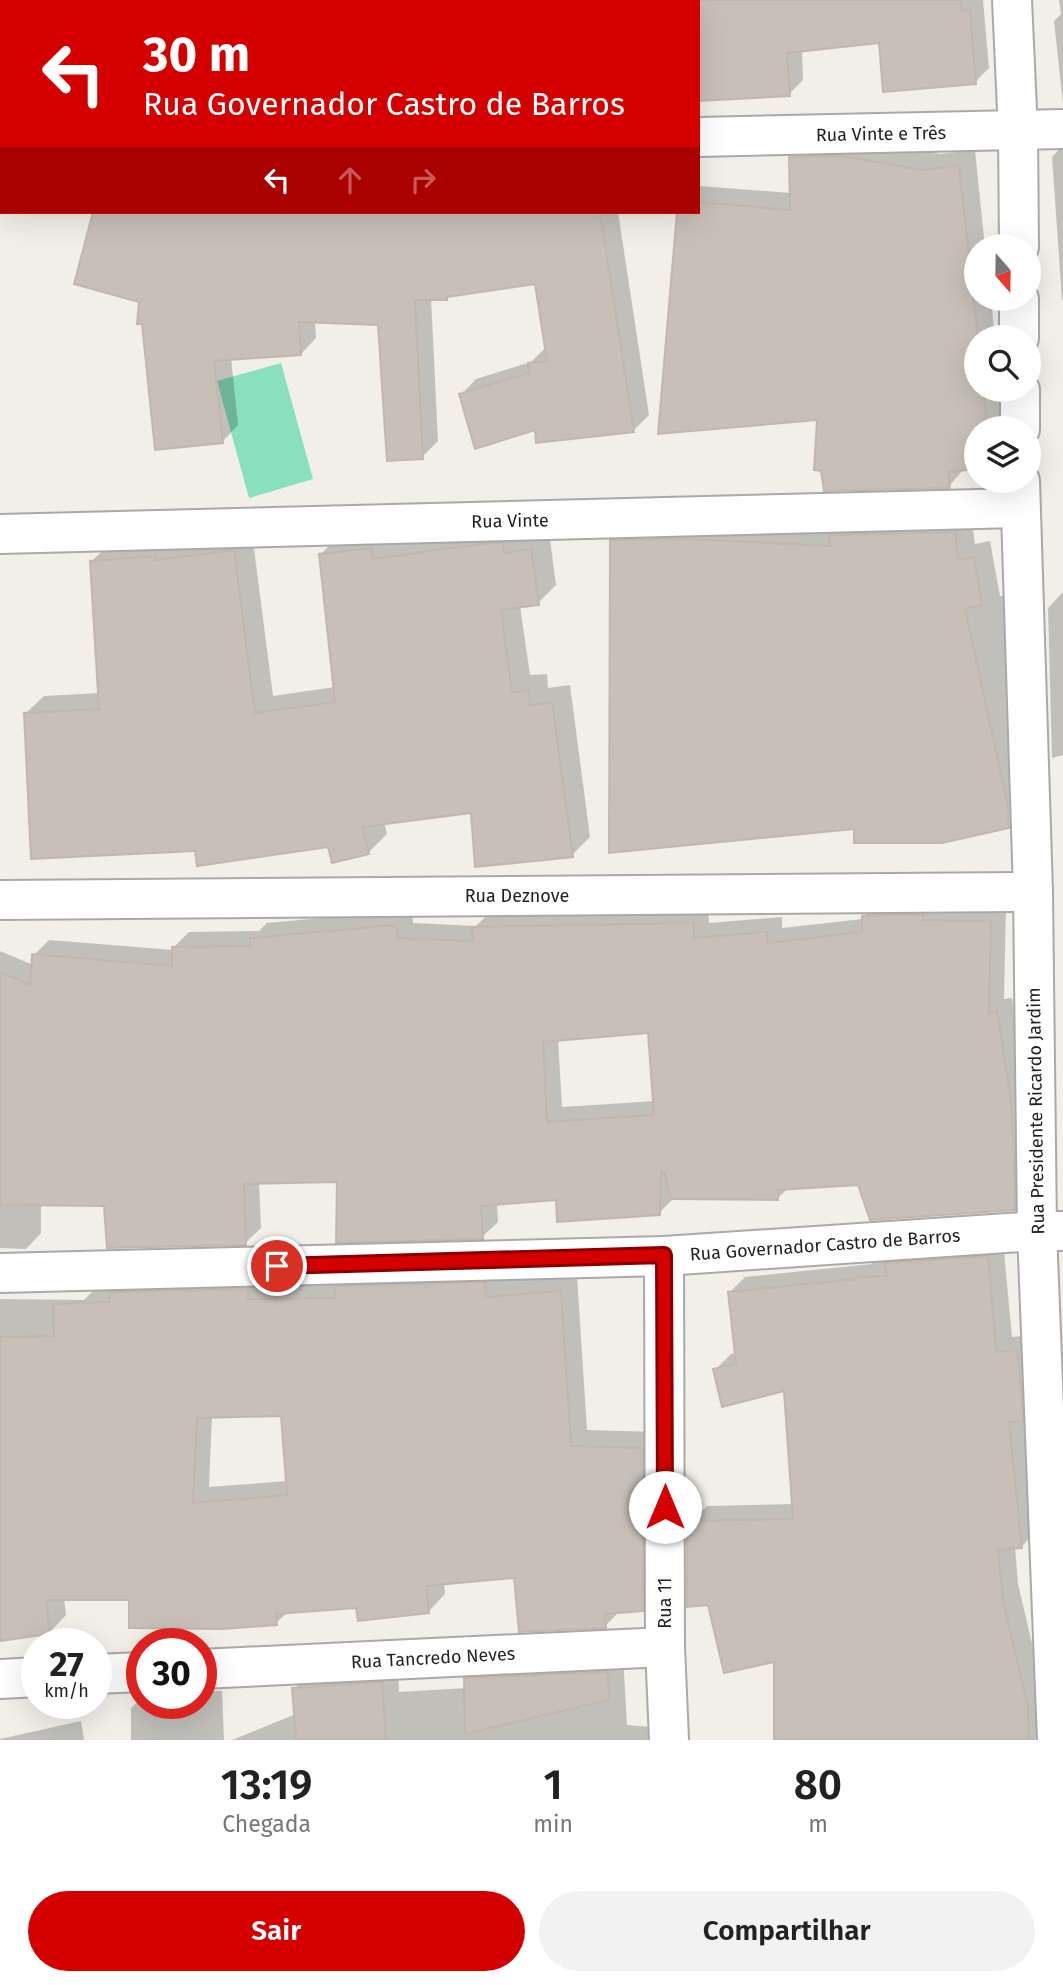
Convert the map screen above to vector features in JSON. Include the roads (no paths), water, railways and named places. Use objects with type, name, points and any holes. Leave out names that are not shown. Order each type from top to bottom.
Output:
[{"type":"street","points":[[1012,0],[1018,132],[1019,234]]},
{"type":"street","name":"Rua Vinte e Três","points":[[700,137],[1063,130]]},
{"type":"street","name":"Rua Vinte","points":[[0,534],[1020,495]]},
{"type":"street","name":"Rua Presidente Ricardo Jardim","points":[[1020,495],[1033,892],[1050,1231],[1057,1740]]},
{"type":"street","name":"Rua Deznove","points":[[0,900],[1033,892]]},
{"type":"street","name":"Rua Governador Castro de Barros","points":[[0,1273],[664,1255],[1050,1231]]},
{"type":"street","name":"Rua 11","points":[[664,1255],[665,1647],[669,1740]]},
{"type":"street","name":"Rua Tancredo Neves","points":[[217,1669],[665,1647]]},
{"type":"street","points":[[0,1679],[21,1678]]}]
